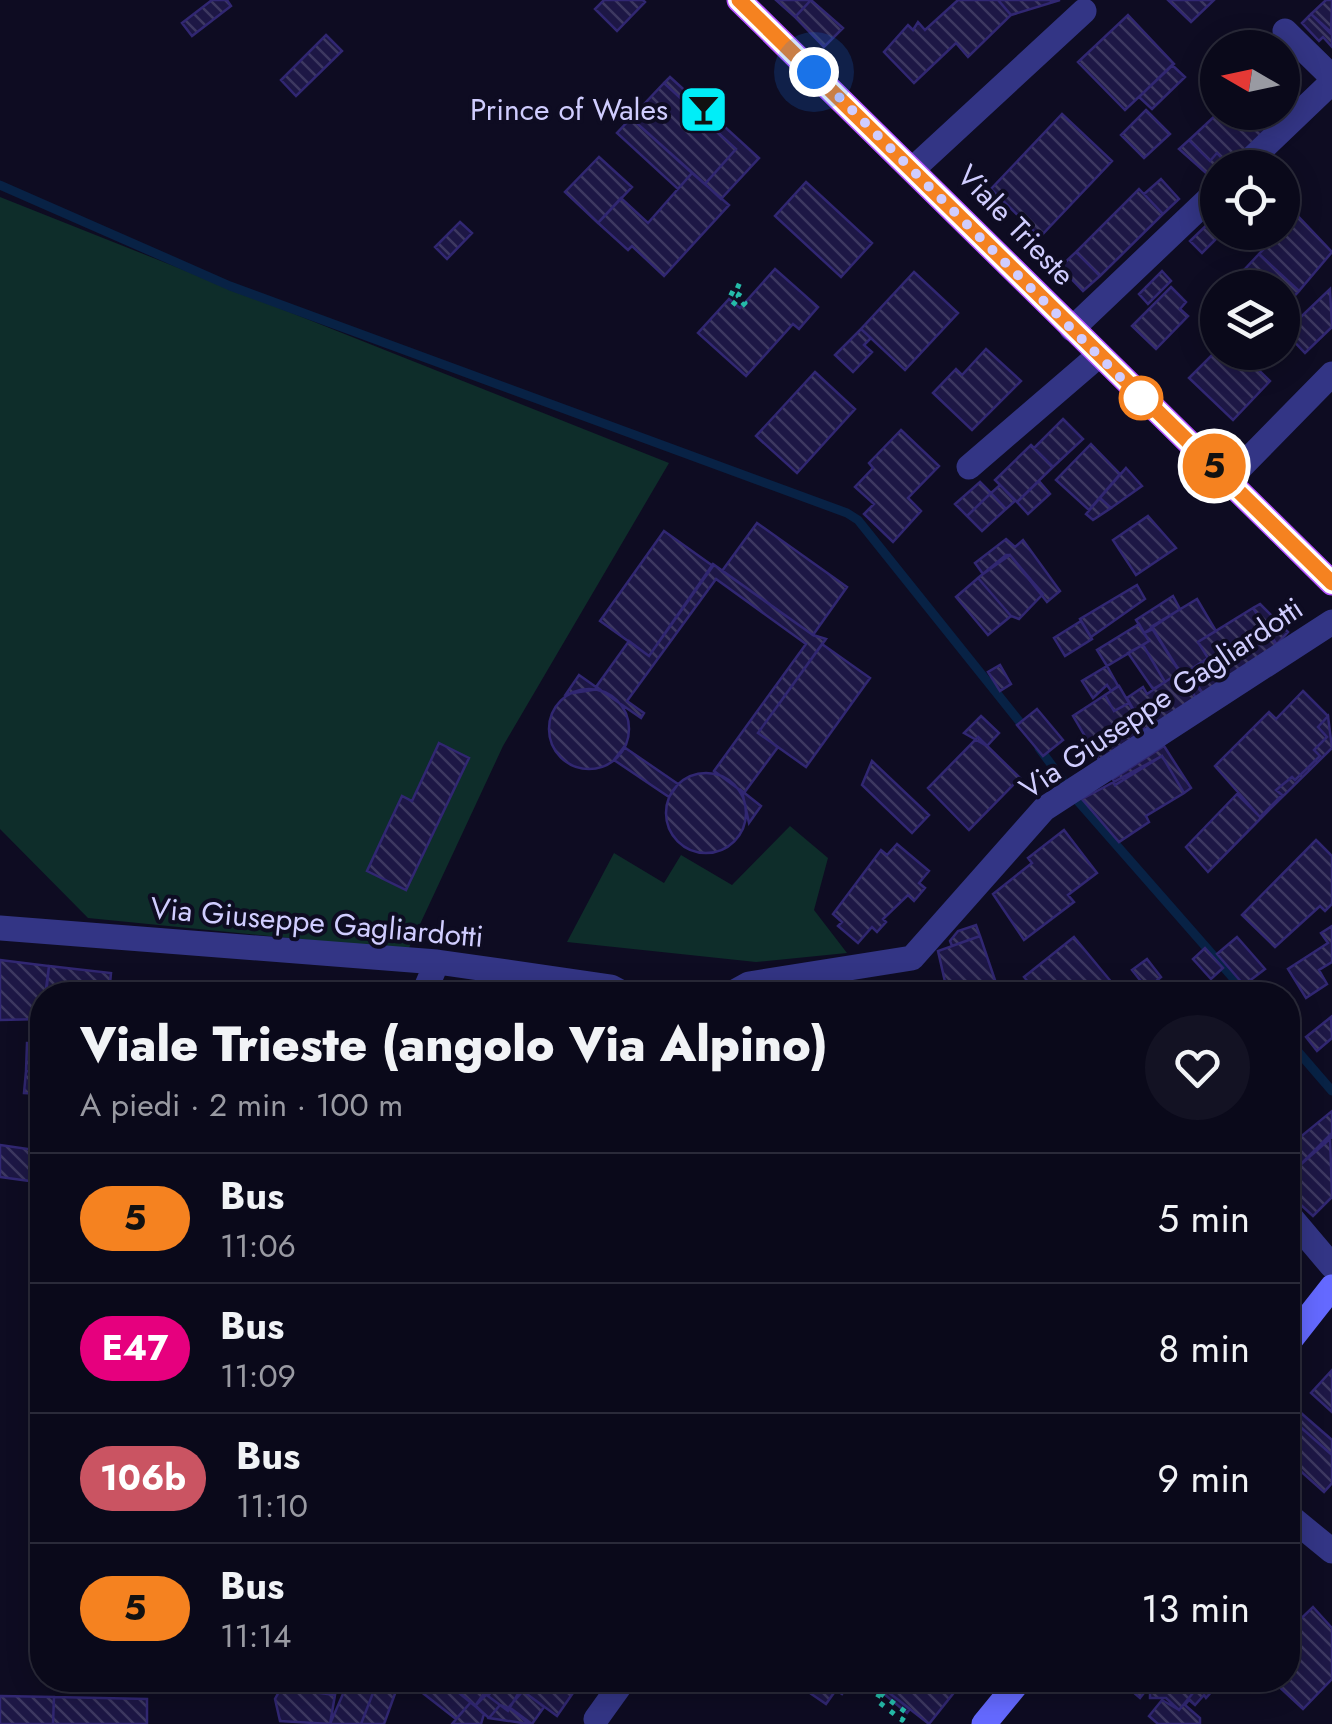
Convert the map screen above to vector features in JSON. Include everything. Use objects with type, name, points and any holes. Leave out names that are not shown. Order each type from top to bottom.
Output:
[{"type":"main road","name":"Viale Trieste","points":[[739,0],[914,168],[1098,356],[1332,584]]},
{"type":"street","name":"Viale Trieste","points":[[914,168],[1084,12]]},
{"type":"street","points":[[1260,150],[1332,80],[1300,47]]},
{"type":"street","name":"Viale Trieste","points":[[1072,329],[1200,207]]},
{"type":"street","points":[[970,467],[1098,356]]},
{"type":"street","points":[[1228,480],[1332,374]]},
{"type":"street","name":"Via Giuseppe Gagliardotti","points":[[762,982],[912,958],[1044,809],[1332,622]]},
{"type":"street","name":"Via Giuseppe Gagliardotti","points":[[0,928],[437,962],[572,982]]},
{"type":"street","points":[[428,982],[437,962]]},
{"type":"street","points":[[1300,1228],[1332,1266]]},
{"type":"street","points":[[1300,1328],[1332,1287]]},
{"type":"street","points":[[1300,1525],[1332,1552]]},
{"type":"street","points":[[596,1720],[616,1692]]},
{"type":"street","points":[[984,1724],[1010,1692]]},
{"type":"path","points":[[736,285],[743,288],[738,296],[746,302],[740,308],[728,298],[736,285]]},
{"type":"path","points":[[880,1694],[907,1713],[902,1720],[876,1700],[880,1694]]},
{"type":"green space","points":[[0,197],[669,463],[503,746],[408,950],[88,918],[0,829]]},
{"type":"green space","points":[[790,826],[828,858],[814,910],[847,953],[756,962],[567,942],[614,853],[664,883],[681,855],[732,885]]},
{"type":"building","points":[[212,0],[227,0],[231,6],[192,36],[182,23]]},
{"type":"building","points":[[604,0],[645,2],[617,31],[595,9]]},
{"type":"building","points":[[776,0],[811,0],[795,17]]},
{"type":"building","points":[[811,0],[843,28],[824,47],[795,17]]},
{"type":"building","points":[[958,0],[998,0],[1011,15],[968,57],[956,43],[914,83],[884,52],[908,25],[913,30],[918,22],[925,30]]},
{"type":"building","points":[[998,0],[1060,0],[1011,15]]},
{"type":"building","points":[[1168,0],[1214,0],[1191,22]]},
{"type":"building","points":[[1326,0],[1332,0],[1331,34],[1311,14]]},
{"type":"building","points":[[1311,14],[1332,33],[1332,47],[1323,37],[1319,41],[1302,23]]},
{"type":"building","points":[[1128,15],[1174,64],[1125,110],[1078,62]]},
{"type":"building","points":[[326,35],[342,51],[296,96],[281,80]]},
{"type":"building","points":[[1172,65],[1185,77],[1152,109],[1139,97]]},
{"type":"building","points":[[670,77],[759,158],[721,199],[705,184],[736,149],[664,83]]},
{"type":"building","points":[[664,83],[736,149],[705,184],[631,118]]},
{"type":"building","points":[[1146,110],[1170,134],[1144,158],[1121,135]]},
{"type":"building","points":[[1062,114],[1112,161],[1040,237],[991,189]]},
{"type":"building","points":[[631,118],[692,173],[678,189],[617,133]]},
{"type":"building","points":[[1200,130],[1270,130],[1248,150],[1200,151],[1189,140]]},
{"type":"building","points":[[1189,140],[1200,151],[1200,168],[1179,149]]},
{"type":"building","points":[[599,157],[632,187],[598,223],[565,192]]},
{"type":"building","points":[[692,173],[729,205],[664,276],[632,246],[628,250],[598,223],[621,198],[648,223]]},
{"type":"building","points":[[1161,179],[1179,199],[1163,214],[1144,194]]},
{"type":"building","points":[[806,182],[872,243],[841,277],[775,216]]},
{"type":"building","points":[[1139,189],[1163,214],[1100,276],[1076,252]]},
{"type":"building","points":[[1300,218],[1332,252],[1300,290],[1300,270],[1276,270],[1259,254],[1263,250],[1300,250]]},
{"type":"building","points":[[460,222],[472,233],[447,259],[435,247]]},
{"type":"building","points":[[1200,231],[1200,250],[1205,250],[1202,253],[1190,241]]},
{"type":"building","points":[[1076,252],[1100,276],[1083,291],[1060,267]]},
{"type":"building","points":[[1259,254],[1276,270],[1244,270]]},
{"type":"building","points":[[775,269],[818,307],[799,329],[793,324],[746,376],[698,333],[729,299],[740,308]]},
{"type":"building","points":[[1162,271],[1171,281],[1148,304],[1139,294]]},
{"type":"building","points":[[914,272],[958,313],[905,370],[861,329]]},
{"type":"building","points":[[1171,287],[1186,302],[1180,309],[1188,316],[1156,349],[1132,326]]},
{"type":"building","points":[[1330,289],[1332,327],[1305,353],[1300,348],[1300,318]]},
{"type":"building","points":[[861,329],[871,338],[864,345],[872,352],[853,372],[835,355]]},
{"type":"building","points":[[986,349],[1021,381],[972,430],[933,393],[956,369],[962,375]]},
{"type":"building","points":[[1200,367],[1259,370],[1270,381],[1233,420],[1189,378]]},
{"type":"building","points":[[815,372],[855,409],[797,473],[756,436]]},
{"type":"building","points":[[1063,419],[1083,439],[1053,467],[1034,448]]},
{"type":"building","points":[[901,430],[939,466],[908,498],[921,511],[893,542],[864,514],[874,504],[855,487],[873,468],[869,463]]},
{"type":"building","points":[[1091,444],[1120,474],[1089,510],[1056,480]]},
{"type":"building","points":[[1031,445],[1053,467],[1017,502],[995,480]]},
{"type":"building","points":[[1126,468],[1142,486],[1111,508],[1100,498]]},
{"type":"building","points":[[1039,481],[1050,494],[1028,514],[1017,502]]},
{"type":"building","points":[[980,482],[991,493],[967,516],[955,504]]},
{"type":"building","points":[[1000,485],[1015,501],[1006,509],[991,493]]},
{"type":"building","points":[[991,493],[1006,509],[982,531],[967,516]]},
{"type":"building","points":[[1100,498],[1111,508],[1093,520],[1086,514]]},
{"type":"building","points":[[1148,516],[1176,548],[1136,575],[1113,540]]},
{"type":"building","points":[[757,523],[847,587],[813,635],[722,571]]},
{"type":"building","points":[[664,531],[713,566],[649,656],[600,621]]},
{"type":"building","points":[[1006,539],[1015,547],[1023,540],[1060,591],[1047,602],[1010,555],[983,574],[975,563]]},
{"type":"building","points":[[1006,555],[1043,594],[1019,619],[1011,616],[978,578]]},
{"type":"building","points":[[713,564],[813,635],[826,639],[758,733],[778,747],[744,793],[714,771],[806,644],[716,579],[627,701],[644,713],[641,718],[596,687],[629,641],[649,656]]},
{"type":"building","points":[[978,578],[1011,616],[988,635],[956,597]]},
{"type":"building","points":[[1137,585],[1145,599],[1091,637],[1080,619]]},
{"type":"building","points":[[1173,596],[1180,609],[1144,633],[1136,620]]},
{"type":"building","points":[[1197,599],[1216,631],[1198,642],[1208,658],[1188,671],[1203,694],[1196,698],[1151,627]]},
{"type":"building","points":[[1260,604],[1288,632],[1276,645],[1253,608]]},
{"type":"building","points":[[1253,608],[1279,648],[1223,682],[1198,642]]},
{"type":"building","points":[[1081,621],[1092,639],[1065,656],[1054,638]]},
{"type":"building","points":[[1139,624],[1149,641],[1107,666],[1097,650]]},
{"type":"building","points":[[1153,629],[1180,672],[1165,682],[1143,645],[1149,641],[1144,633]]},
{"type":"building","points":[[822,644],[870,678],[806,767],[758,733]]},
{"type":"building","points":[[1143,645],[1165,682],[1153,689],[1128,653]]},
{"type":"building","points":[[1208,658],[1223,682],[1203,694],[1188,671]]},
{"type":"building","points":[[1000,665],[1011,684],[1000,691],[988,672]]},
{"type":"building","points":[[1107,666],[1118,686],[1111,691],[1107,685],[1093,698],[1082,681]]},
{"type":"building","points":[[1180,672],[1196,698],[1147,733],[1127,698],[1143,687],[1147,694]]},
{"type":"building","points":[[579,675],[596,687],[599,689],[566,694]]},
{"type":"building","points":[[1119,686],[1129,703],[1114,711],[1105,695]]},
{"type":"building","points":[[589,689],[604,692],[617,701],[626,714],[626,744],[617,757],[604,766],[589,769],[574,766],[561,757],[552,744],[549,729],[552,714],[561,701],[574,692]]},
{"type":"building","points":[[1303,691],[1328,716],[1318,727],[1327,737],[1314,750],[1320,756],[1295,780],[1292,777],[1276,790],[1282,795],[1260,817],[1215,766],[1269,712],[1276,719]]},
{"type":"building","points":[[1105,695],[1114,711],[1129,703],[1141,724],[1096,755],[1073,716]]},
{"type":"building","points":[[1037,709],[1063,740],[1043,756],[1017,725]]},
{"type":"building","points":[[981,716],[999,733],[987,746],[964,733]]},
{"type":"building","points":[[1328,716],[1332,748],[1265,814],[1282,795],[1276,790],[1292,777],[1295,780],[1320,756],[1314,750],[1327,737],[1318,727]]},
{"type":"building","points":[[1141,724],[1145,730],[1099,760],[1096,755]]},
{"type":"building","points":[[978,737],[1020,778],[969,830],[928,788]]},
{"type":"building","points":[[439,743],[469,758],[406,890],[367,871],[402,796],[412,801]]},
{"type":"building","points":[[1164,746],[1191,788],[1184,793],[1162,756],[1115,785],[1113,779]]},
{"type":"building","points":[[624,747],[678,784],[669,797],[614,760]]},
{"type":"building","points":[[1162,756],[1184,793],[1146,816],[1149,822],[1119,842],[1082,799]]},
{"type":"building","points":[[872,761],[929,815],[912,833],[862,785]]},
{"type":"building","points":[[698,773],[714,773],[735,784],[746,813],[735,842],[714,853],[698,853],[684,847],[672,835],[666,821],[666,805],[672,791],[684,779]]},
{"type":"building","points":[[742,791],[761,806],[749,823]]},
{"type":"building","points":[[1237,794],[1260,817],[1265,814],[1208,872],[1186,847]]},
{"type":"building","points":[[1064,830],[1097,873],[1068,895],[1074,902],[1024,940],[993,894],[1032,863],[1028,858]]},
{"type":"building","points":[[1316,840],[1332,856],[1332,904],[1325,911],[1320,906],[1275,947],[1242,915]]},
{"type":"building","points":[[897,844],[929,871],[919,883],[925,888],[914,901],[908,895],[883,919],[886,922],[877,932],[872,927],[858,943],[838,926],[842,922],[833,914],[881,850],[887,855]]},
{"type":"building","points":[[976,925],[980,936],[952,946],[950,941],[958,931]]},
{"type":"building","points":[[1332,926],[1332,962],[1319,970],[1327,984],[1306,998],[1300,982],[1288,969],[1328,943],[1321,933]]},
{"type":"building","points":[[980,936],[996,982],[945,982],[938,951]]},
{"type":"building","points":[[1074,937],[1111,982],[1028,982],[1024,977]]},
{"type":"building","points":[[1237,937],[1265,969],[1248,982],[1241,982],[1217,954]]},
{"type":"building","points":[[1205,948],[1223,968],[1211,979],[1193,959]]},
{"type":"building","points":[[1147,959],[1161,977],[1155,982],[1141,982],[1132,970]]},
{"type":"building","points":[[0,960],[49,966],[47,982],[30,982],[30,1019],[0,1020]]},
{"type":"building","points":[[49,966],[111,973],[110,982],[47,982]]},
{"type":"building","points":[[1331,1017],[1332,1038],[1317,1051],[1306,1037]]},
{"type":"building","points":[[27,1043],[30,1043],[30,1071],[26,1071]]},
{"type":"building","points":[[26,1071],[30,1071],[30,1093],[24,1093]]},
{"type":"building","points":[[1332,1111],[1332,1137],[1300,1165],[1300,1137]]},
{"type":"building","points":[[1330,1135],[1332,1197],[1313,1216],[1300,1206],[1300,1165]]},
{"type":"building","points":[[0,1145],[30,1149],[30,1181],[0,1177]]},
{"type":"building","points":[[1332,1370],[1332,1412],[1311,1393]]},
{"type":"building","points":[[1300,1412],[1332,1440],[1332,1455],[1300,1427]]},
{"type":"building","points":[[1300,1427],[1332,1455],[1332,1483],[1324,1492],[1300,1471]]},
{"type":"building","points":[[1313,1607],[1332,1628],[1332,1679],[1303,1709],[1285,1692],[1300,1692],[1300,1619]]},
{"type":"building","points":[[279,1692],[335,1695],[330,1724],[280,1721],[275,1699]]},
{"type":"building","points":[[344,1692],[373,1692],[361,1724],[330,1724]]},
{"type":"building","points":[[373,1692],[396,1692],[384,1724],[361,1724]]},
{"type":"building","points":[[421,1692],[458,1692],[471,1702],[456,1719]]},
{"type":"building","points":[[458,1692],[489,1692],[475,1706]]},
{"type":"building","points":[[485,1692],[491,1692],[488,1696],[500,1705],[489,1718],[475,1706]]},
{"type":"building","points":[[491,1692],[519,1692],[508,1711],[488,1696]]},
{"type":"building","points":[[524,1692],[574,1692],[557,1716]]},
{"type":"building","points":[[524,1692],[544,1707],[532,1724],[509,1707]]},
{"type":"building","points":[[808,1692],[835,1692],[826,1704]]},
{"type":"building","points":[[882,1692],[888,1692],[910,1709],[907,1713]]},
{"type":"building","points":[[888,1692],[954,1692],[929,1724]]},
{"type":"building","points":[[1150,1692],[1193,1693],[1179,1710],[1166,1698],[1150,1698]]},
{"type":"building","points":[[1211,1692],[1195,1705],[1189,1700],[1185,1705],[1200,1718],[1200,1724],[1158,1724],[1149,1716],[1162,1700],[1179,1710],[1193,1693]]},
{"type":"building","points":[[0,1696],[54,1697],[53,1724],[0,1724]]},
{"type":"building","points":[[54,1697],[147,1699],[147,1724],[53,1724]]},
{"type":"building","points":[[471,1702],[484,1714],[481,1724],[452,1724]]},
{"type":"building","points":[[500,1705],[511,1709],[529,1724],[489,1718]]},
{"type":"waterway","points":[[0,185],[230,286],[847,513],[858,520],[1027,731]]},
{"type":"waterway","points":[[1039,748],[1062,779]]},
{"type":"waterway","points":[[1076,799],[1237,982]]},
{"type":"waterway","points":[[1300,1054],[1332,1091]]},
{"type":"bus line","name":"5","points":[[739,0],[1332,583]]},
{"type":"place","name":"Prince of Wales","points":[[703,109]]},
{"type":"route","points":[[814,72],[1141,398]]}]
